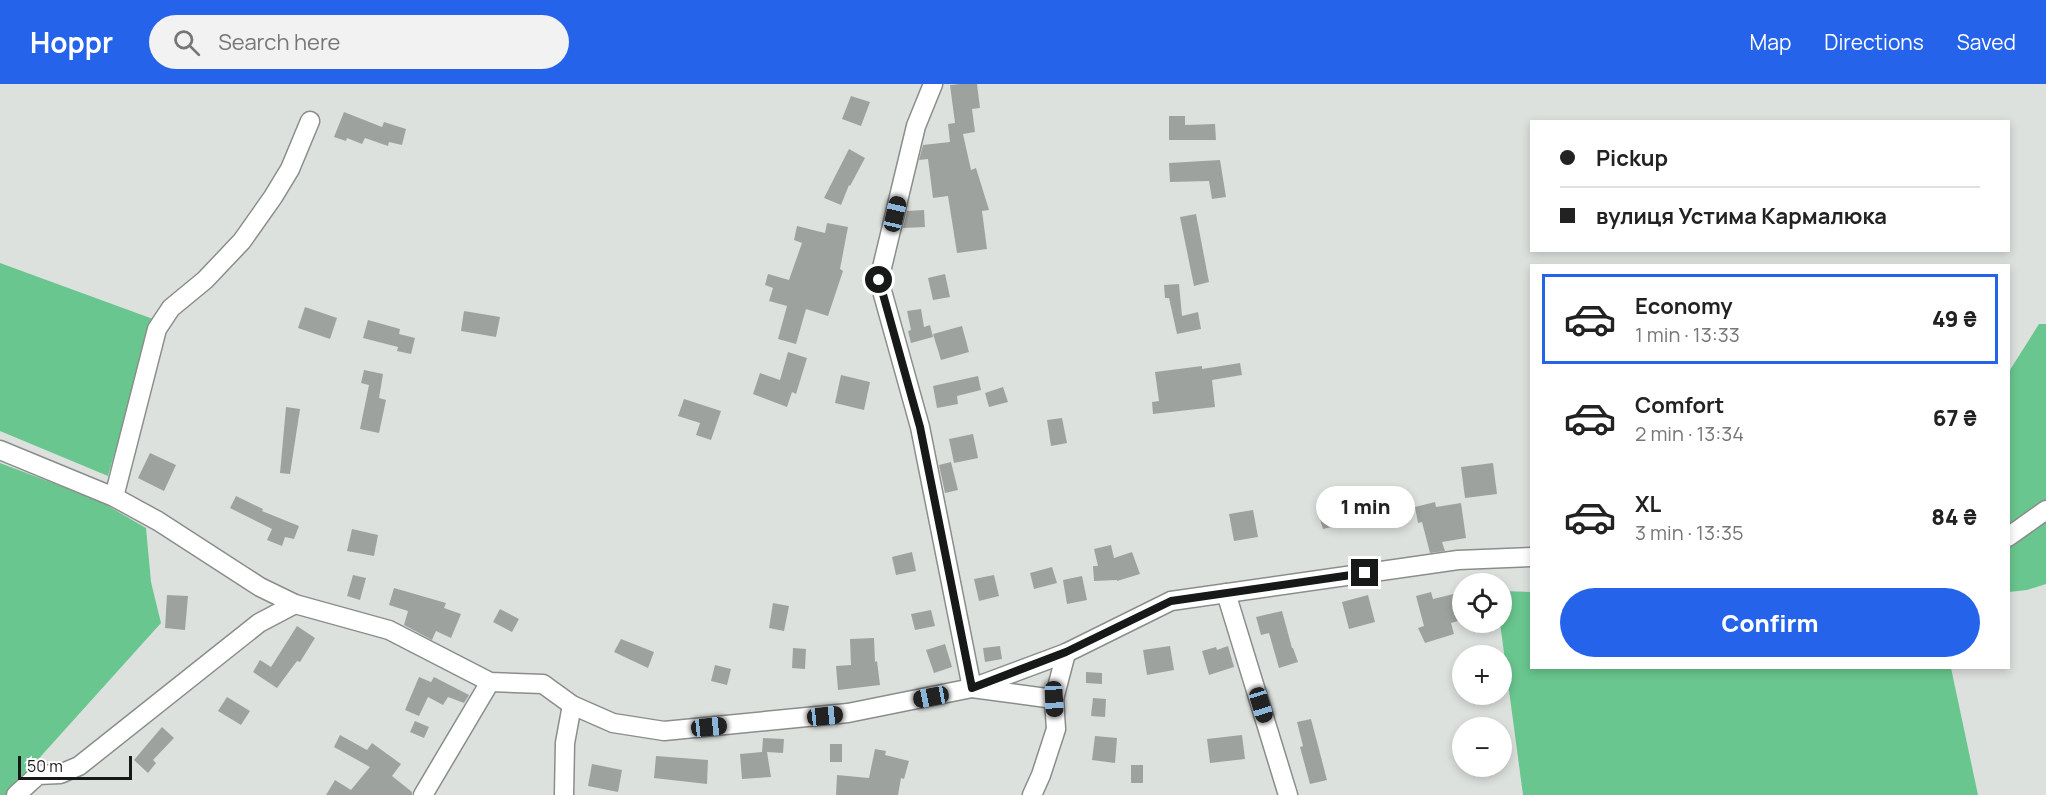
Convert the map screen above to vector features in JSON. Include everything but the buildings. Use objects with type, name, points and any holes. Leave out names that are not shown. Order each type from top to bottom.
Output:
[{"type":"street","points":[[933,84],[916,126],[879,280],[920,427],[972,688]]},
{"type":"street","points":[[114,496],[157,329],[171,308],[205,280],[242,241],[290,169],[310,121]]},
{"type":"street","points":[[0,450],[114,496],[158,521],[260,587],[295,604],[389,630],[490,682],[543,684],[572,705],[613,723],[664,731],[848,713],[972,688],[1066,652],[1171,601],[1458,560],[1530,557]]},
{"type":"street","points":[[2010,536],[2046,510]]},
{"type":"street","points":[[1226,593],[1288,795]]},
{"type":"street","points":[[16,795],[38,775],[60,774],[79,766],[260,623],[295,604]]},
{"type":"street","points":[[1032,795],[1056,729],[1054,699],[1066,652]]},
{"type":"street","points":[[423,795],[490,682]]},
{"type":"street","points":[[972,688],[1054,699]]},
{"type":"street","points":[[564,795],[565,743],[572,705]]},
{"type":"green space","points":[[0,263],[153,319],[108,476],[0,431]]},
{"type":"green space","points":[[2039,324],[2046,324],[2046,584],[2010,592],[2010,370]]},
{"type":"green space","points":[[0,463],[98,500],[146,528],[151,582],[161,623],[6,795],[0,795]]},
{"type":"green space","points":[[1512,591],[1530,592],[1530,669],[1951,669],[1978,795],[1523,795],[1511,705],[1512,645],[1503,645],[1501,633],[1512,633]]},
{"type":"route","points":[[879,280],[920,427],[972,688],[1066,652],[1171,601],[1365,573]]}]
